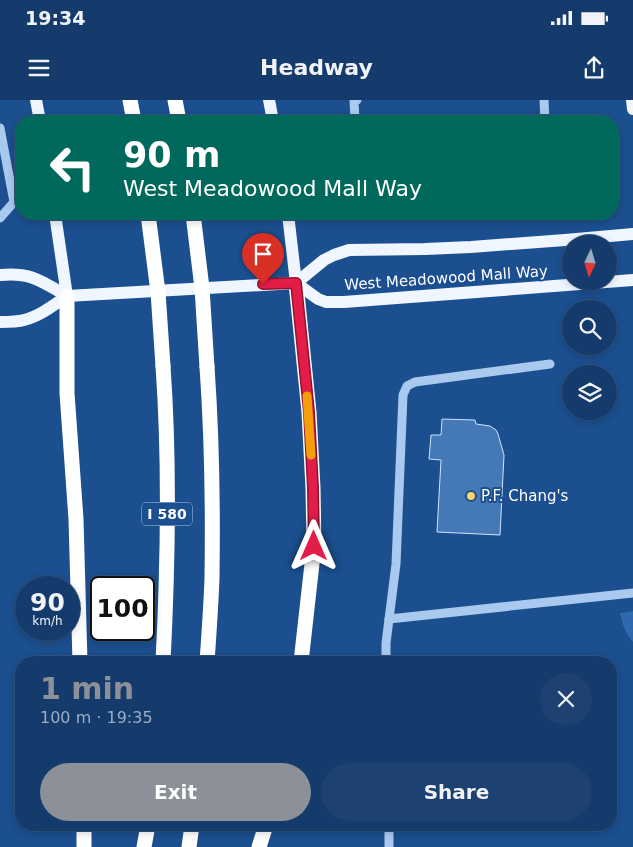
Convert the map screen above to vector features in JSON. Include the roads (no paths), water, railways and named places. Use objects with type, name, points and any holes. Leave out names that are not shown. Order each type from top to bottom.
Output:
[{"type":"highway","points":[[130,100],[133,115]]},
{"type":"highway","points":[[175,100],[178,115]]},
{"type":"highway","name":"I 580","points":[[149,220],[158,292],[166,406],[168,514],[163,656]]},
{"type":"highway","name":"I 580","points":[[194,220],[202,288],[211,430],[212,580],[208,656]]},
{"type":"highway","points":[[296,283],[309,412],[314,546],[302,656]]},
{"type":"highway","points":[[67,296],[67,393],[76,518],[80,656]]},
{"type":"highway","points":[[84,831],[84,847]]},
{"type":"highway","points":[[144,847],[147,831]]},
{"type":"highway","points":[[189,847],[191,831]]},
{"type":"highway","points":[[259,847],[264,831]]},
{"type":"main road","points":[[36,100],[39,115]]},
{"type":"main road","points":[[269,100],[272,115]]},
{"type":"main road","points":[[632,100],[633,109]]},
{"type":"main road","points":[[57,220],[67,296]]},
{"type":"main road","points":[[0,322],[27,320],[44,312],[67,296],[296,283],[289,220]]},
{"type":"main road","name":"West Meadowood Mall Way","points":[[633,234],[470,247],[349,250],[324,260],[296,283],[318,299],[326,302],[344,302],[633,280]]},
{"type":"main road","points":[[0,275],[26,275],[40,280],[67,296]]},
{"type":"lane","points":[[355,115],[354,100],[357,100]]},
{"type":"lane","points":[[544,100],[545,115]]},
{"type":"lane","points":[[0,128],[14,202],[0,218]]},
{"type":"lane","points":[[386,656],[396,564],[402,395],[407,386],[415,382],[550,364]]},
{"type":"lane","points":[[389,619],[633,593]]},
{"type":"lane","points":[[389,831],[389,847]]},
{"type":"place","name":"P.F. Chang's","points":[[471,496]]}]
